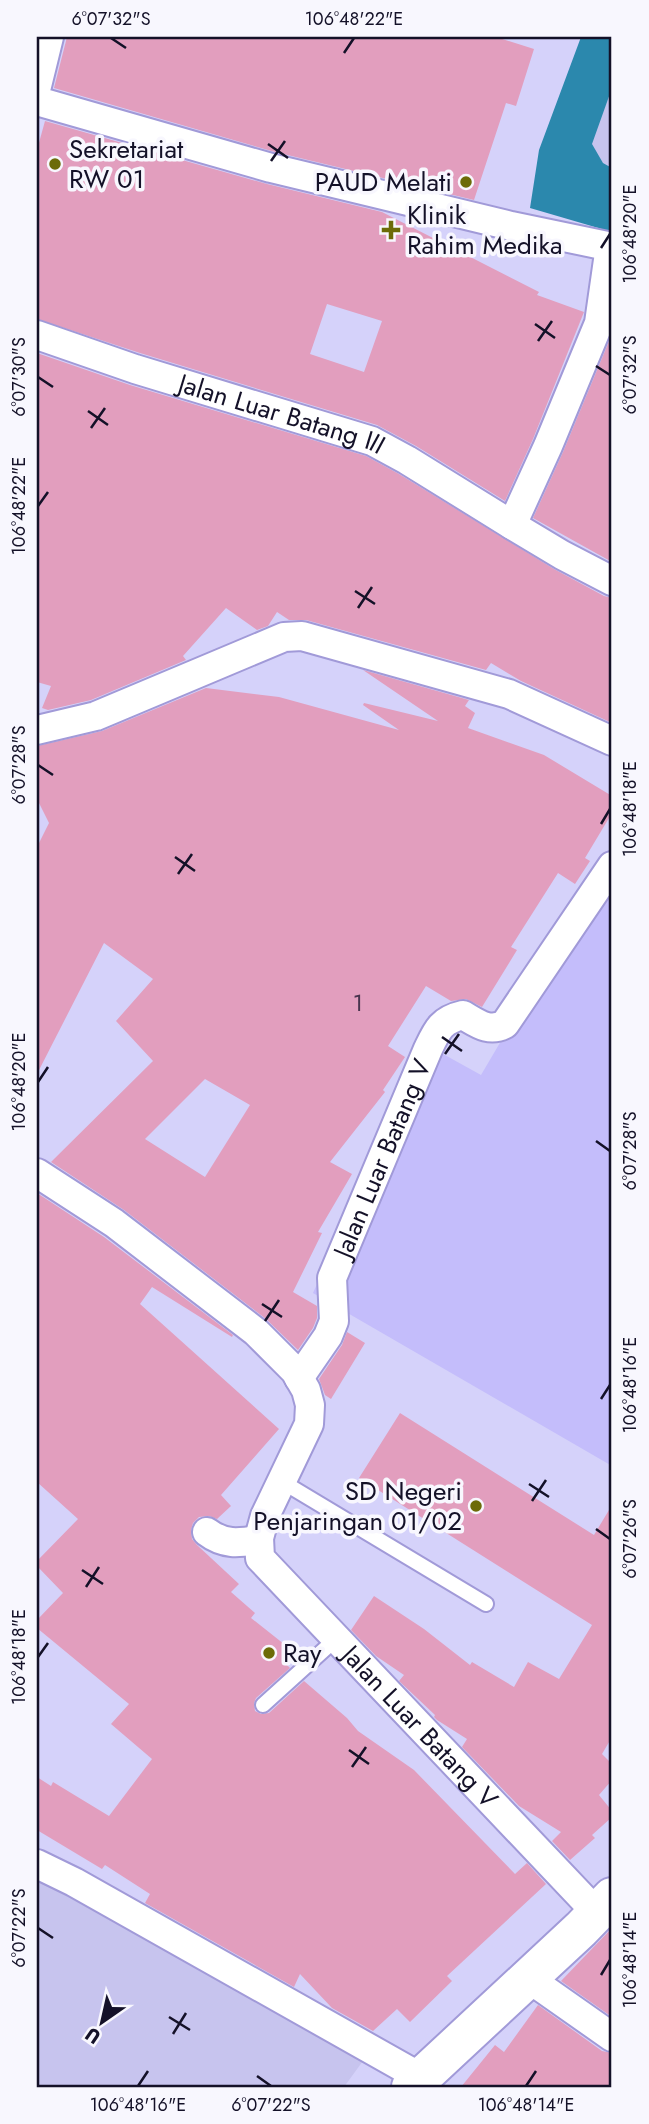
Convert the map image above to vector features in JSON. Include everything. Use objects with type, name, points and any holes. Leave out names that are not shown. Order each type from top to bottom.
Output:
[{"type":"street","points":[[37,86],[49,37]]},
{"type":"street","points":[[37,101],[271,168],[511,226],[611,247],[599,323],[512,525]]},
{"type":"street","name":"Jalan Luar Batang III","points":[[37,335],[135,369],[372,441],[562,555],[612,581]]},
{"type":"street","points":[[37,730],[96,716],[284,637],[302,636],[509,694],[612,741]]},
{"type":"street","name":"Jalan Luar Batang V","points":[[299,1378],[328,1336],[334,1321],[332,1278],[437,1031],[451,1018],[463,1016],[485,1028],[498,1028],[505,1024],[612,866]]},
{"type":"street","points":[[37,1173],[114,1223],[256,1332],[295,1371],[306,1390],[310,1405],[309,1424],[265,1516],[259,1540],[227,1543],[219,1541],[207,1532]]},
{"type":"street","name":"Jalan Luar Batang V","points":[[259,1540],[261,1558],[337,1638],[604,1905]]},
{"type":"street","points":[[37,1864],[74,1882],[415,2082],[604,1905]]},
{"type":"street","points":[[528,1978],[612,2036]]},
{"type":"lane","points":[[281,1481],[486,1604]]},
{"type":"lane","points":[[263,1705],[337,1638]]},
{"type":"shaded area","points":[[581,37],[612,37],[612,88],[592,144],[603,163],[612,168],[612,232],[530,208],[539,150]]},
{"type":"shaded area","points":[[612,88],[612,168],[603,163],[591,144]]},
{"type":"shaded area","points":[[612,853],[612,1466],[313,1293],[425,1044],[481,1075]]},
{"type":"shaded area","points":[[37,1863],[368,2054],[344,2087],[37,2087]]},
{"type":"building","points":[[67,37],[496,37],[534,49],[516,106],[506,103],[474,200],[275,152],[54,88]]},
{"type":"building","points":[[45,121],[267,184],[382,212],[539,292],[537,295],[584,312],[505,501],[377,425],[37,319],[37,150]],"holes":[[[327,304],[382,321],[364,372],[310,354]]]},
{"type":"building","points":[[612,334],[612,562],[533,518]]},
{"type":"building","points":[[37,353],[130,385],[366,456],[554,569],[612,598],[612,723],[521,681],[491,663],[486,670],[306,620],[289,620],[277,612],[268,626],[257,630],[226,608],[183,656],[186,660],[91,700],[48,710],[42,708],[51,686],[37,682]]},
{"type":"building","points":[[363,670],[469,700],[465,706],[475,713],[468,728],[544,755],[612,796],[612,813],[585,858],[590,861],[575,884],[558,873],[511,947],[517,950],[482,1007],[466,999],[451,1001],[426,986],[388,1046],[405,1057],[383,1090],[385,1092],[330,1162],[352,1174],[318,1232],[322,1233],[293,1292],[317,1306],[317,1318],[313,1328],[298,1350],[266,1319],[124,1210],[51,1162],[153,1061],[116,1021],[153,979],[104,943],[37,1074],[37,847],[49,823],[37,799],[37,746],[102,731],[206,688],[279,697],[399,730],[363,705],[364,703],[438,721]],"holes":[[[205,1079],[250,1105],[205,1177],[145,1139]]]},
{"type":"building","points":[[37,1193],[104,1237],[233,1335],[232,1337],[152,1287],[140,1304],[279,1429],[221,1495],[231,1506],[217,1519],[199,1517],[191,1530],[192,1539],[197,1545],[239,1584],[231,1592],[255,1613],[251,1618],[294,1652],[285,1663],[290,1668],[256,1698],[255,1711],[261,1714],[269,1713],[304,1681],[358,1731],[414,1770],[515,1874],[527,1863],[546,1884],[447,1976],[452,1981],[410,2022],[397,2009],[373,2031],[332,2008],[300,1974],[294,1987],[145,1903],[150,1894],[105,1865],[102,1869],[37,1830],[37,1777],[51,1786],[53,1782],[109,1816],[152,1759],[111,1724],[129,1704],[37,1628],[37,1620],[63,1593],[37,1566],[37,1561],[78,1519],[37,1482]]},
{"type":"building","points":[[347,1332],[365,1343],[331,1399],[325,1395],[319,1379],[342,1345]]},
{"type":"building","points":[[400,1413],[594,1535],[612,1505],[612,1737],[602,1754],[612,1764],[612,1780],[599,1795],[612,1811],[612,1817],[592,1835],[595,1838],[570,1860],[552,1841],[561,1832],[519,1806],[462,1747],[467,1739],[437,1720],[399,1681],[404,1675],[376,1656],[351,1630],[374,1596],[424,1629],[470,1665],[472,1662],[514,1687],[528,1662],[559,1679],[592,1625],[359,1478]]},
{"type":"building","points":[[612,1928],[612,2017],[561,1981]]},
{"type":"building","points":[[538,2005],[602,2051],[612,2053],[612,2087],[461,2087],[495,2045],[504,2052]]},
{"type":"place","name":"Sekretariat RW 01","points":[[55,164]]},
{"type":"place","name":"PAUD Melati","points":[[466,182]]},
{"type":"place","name":"Klinik Rahim Medika","points":[[391,230]]},
{"type":"place","name":"SD Negeri Penjaringan 01/02","points":[[476,1506]]},
{"type":"place","name":"Ray","points":[[269,1653]]}]
